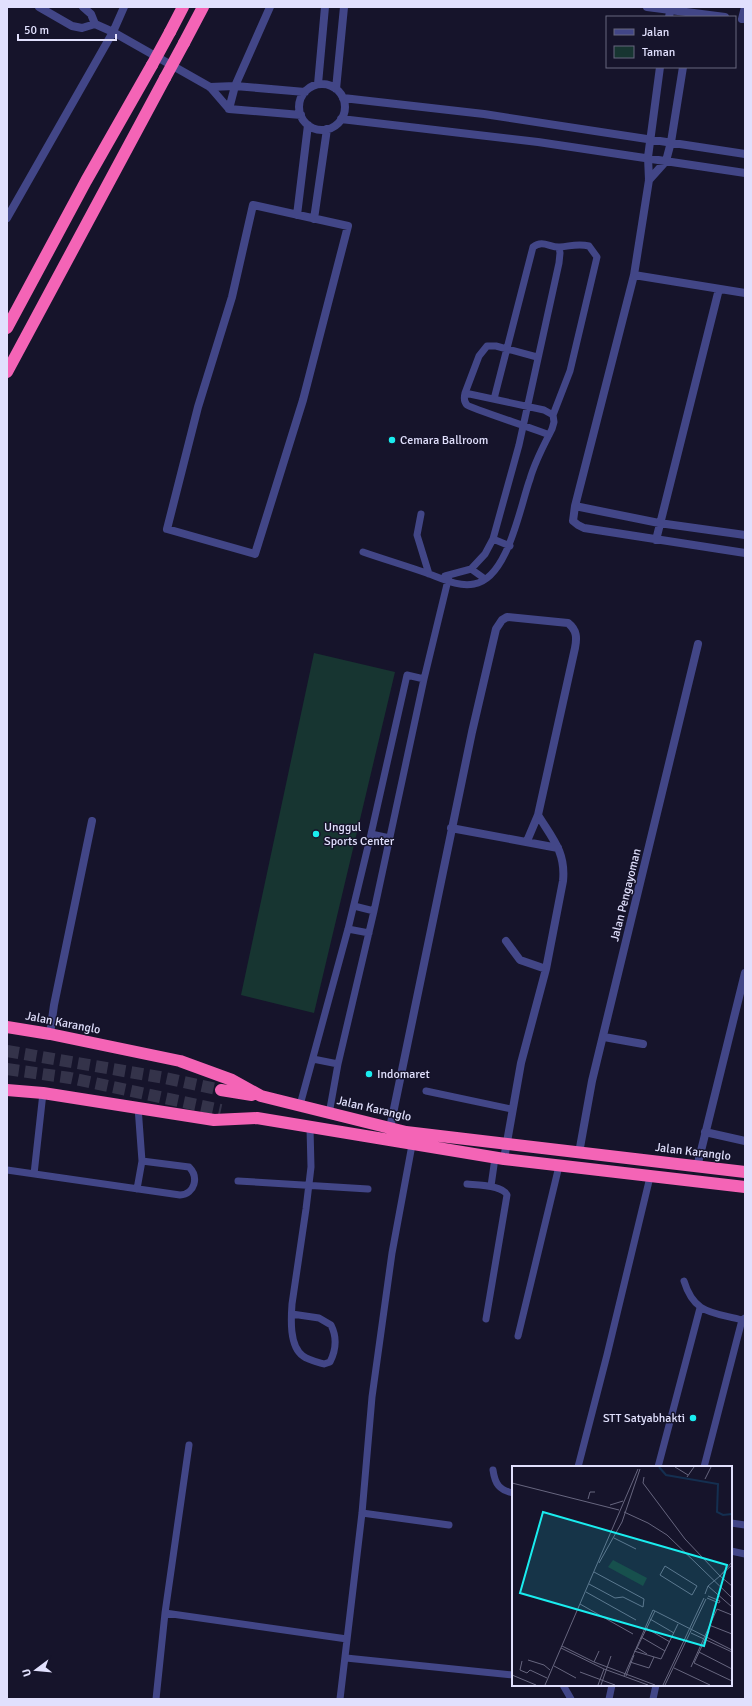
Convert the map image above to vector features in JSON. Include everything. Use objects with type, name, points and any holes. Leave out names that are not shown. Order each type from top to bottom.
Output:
[{"type":"highway","points":[[7,328],[86,181],[183,7]]},
{"type":"highway","points":[[7,372],[204,7]]},
{"type":"highway","name":"Jalan Karanglo","points":[[7,1027],[50,1034],[180,1061],[232,1080],[261,1096],[406,1132],[745,1172]]},
{"type":"highway","points":[[7,1090],[43,1093],[214,1120],[257,1118]]},
{"type":"highway","points":[[221,1090],[261,1096]]},
{"type":"highway","points":[[221,1110],[310,1128],[499,1159],[745,1187]]},
{"type":"street","points":[[39,7],[72,26],[82,28],[95,24],[113,32],[210,87],[229,109],[301,114]]},
{"type":"street","points":[[83,7],[91,14],[95,24]]},
{"type":"street","points":[[7,218],[113,32],[124,7]]},
{"type":"street","points":[[229,109],[235,86],[270,7]]},
{"type":"street","points":[[318,84],[325,7]]},
{"type":"street","points":[[336,89],[344,7]]},
{"type":"street","points":[[647,7],[719,16]]},
{"type":"street","points":[[741,19],[744,7]]},
{"type":"street","points":[[660,68],[648,158],[649,180],[634,275],[575,506],[573,521],[580,527],[656,540],[744,551]]},
{"type":"street","points":[[649,180],[666,160],[671,142],[683,68]]},
{"type":"street","points":[[318,84],[328,85],[336,89],[343,98],[345,108],[341,119],[336,125],[327,129],[317,129],[308,125],[301,114],[300,101],[305,92],[318,84]]},
{"type":"street","points":[[210,87],[235,86],[305,92]]},
{"type":"street","points":[[343,98],[484,114],[745,154]]},
{"type":"street","points":[[341,119],[538,142],[745,173]]},
{"type":"street","points":[[297,215],[308,125]]},
{"type":"street","points":[[314,219],[327,129]]},
{"type":"street","points":[[253,206],[314,219],[348,226],[303,400],[255,554],[166,529],[198,406],[232,297],[253,206]]},
{"type":"street","points":[[634,275],[745,293]]},
{"type":"street","points":[[656,540],[659,523],[719,289]]},
{"type":"street","points":[[575,506],[659,523],[745,535]]},
{"type":"street","points":[[390,1128],[472,732],[496,629],[502,620],[507,617],[568,623],[574,628],[576,633],[576,648],[538,815],[526,841]]},
{"type":"street","name":"Jalan Pengayoman","points":[[579,1153],[592,1081],[604,1037],[698,644]]},
{"type":"street","points":[[499,1159],[505,1144],[521,1063],[546,968],[564,874],[564,860],[538,815]]},
{"type":"street","points":[[50,1034],[54,1005],[92,821]]},
{"type":"street","points":[[451,828],[558,848]]},
{"type":"street","points":[[506,941],[520,960],[546,968]]},
{"type":"street","points":[[697,1167],[745,973]]},
{"type":"street","points":[[604,1037],[643,1044]]},
{"type":"street","points":[[705,1132],[745,1141]]},
{"type":"lane","points":[[363,552],[431,575],[475,584],[485,579],[498,565],[510,546],[530,478],[553,426],[552,415],[570,371],[597,257],[589,246],[572,244],[559,247],[540,243],[531,250],[494,400]]},
{"type":"lane","points":[[449,579],[471,569],[485,554],[493,539],[524,425],[559,263],[559,247]]},
{"type":"lane","points":[[538,357],[491,346],[483,350],[465,393],[465,402],[470,408],[524,425],[549,435]]},
{"type":"lane","points":[[465,393],[548,411],[552,415]]},
{"type":"lane","points":[[421,514],[417,535],[431,575]]},
{"type":"lane","points":[[493,539],[510,546]]},
{"type":"lane","points":[[471,569],[485,579]]},
{"type":"lane","points":[[329,1114],[338,1064],[369,933],[424,680],[449,579]]},
{"type":"lane","points":[[300,1105],[354,906],[407,675],[424,680]]},
{"type":"lane","points":[[371,834],[390,838]]},
{"type":"lane","points":[[354,906],[374,910]]},
{"type":"lane","points":[[348,929],[369,933]]},
{"type":"lane","points":[[313,1059],[338,1064]]},
{"type":"lane","points":[[426,1091],[511,1109]]},
{"type":"lane","points":[[34,1174],[43,1093]]},
{"type":"lane","points":[[137,1189],[142,1161],[138,1107]]},
{"type":"lane","points":[[292,1314],[315,1317],[324,1320],[331,1325],[334,1334],[335,1352],[330,1362],[324,1364],[301,1355],[296,1347],[292,1314],[309,1186],[310,1128]]},
{"type":"lane","points":[[340,1699],[362,1513],[374,1390],[392,1253],[412,1145]]},
{"type":"lane","points":[[491,1186],[499,1159]]},
{"type":"lane","points":[[7,1170],[183,1195],[190,1192],[194,1187],[194,1177],[189,1167],[142,1161]]},
{"type":"lane","points":[[518,1336],[559,1166]]},
{"type":"lane","points":[[578,1466],[607,1356],[650,1177]]},
{"type":"lane","points":[[238,1181],[368,1189]]},
{"type":"lane","points":[[467,1184],[491,1186],[504,1190],[508,1197],[486,1319]]},
{"type":"lane","points":[[684,1281],[689,1295],[700,1308],[744,1319],[704,1466]]},
{"type":"lane","points":[[658,1466],[700,1308]]},
{"type":"lane","points":[[156,1699],[189,1445]]},
{"type":"lane","points":[[493,1470],[495,1479],[500,1488],[512,1493]]},
{"type":"lane","points":[[362,1513],[449,1525]]},
{"type":"lane","points":[[732,1523],[745,1525]]},
{"type":"lane","points":[[732,1551],[745,1554]]},
{"type":"lane","points":[[166,1613],[347,1639]]},
{"type":"lane","points":[[346,1658],[512,1675]]},
{"type":"lane","points":[[564,1686],[571,1699]]},
{"type":"lane","points":[[609,1699],[612,1686]]},
{"type":"lane","points":[[653,1699],[656,1686]]},
{"type":"green space","name":"Unggul Sports Center","points":[[314,653],[395,672],[314,1013],[241,995]]},
{"type":"tunnel","points":[[7,1051],[165,1078],[221,1090]]},
{"type":"tunnel","points":[[7,1069],[70,1078],[221,1110]]},
{"type":"place","name":"Cemara Ballroom","points":[[392,440]]},
{"type":"place","name":"Unggul Sports Center","points":[[316,834]]},
{"type":"place","name":"Indomaret","points":[[369,1074]]},
{"type":"place","name":"STT Satyabhakti","points":[[693,1418]]}]
